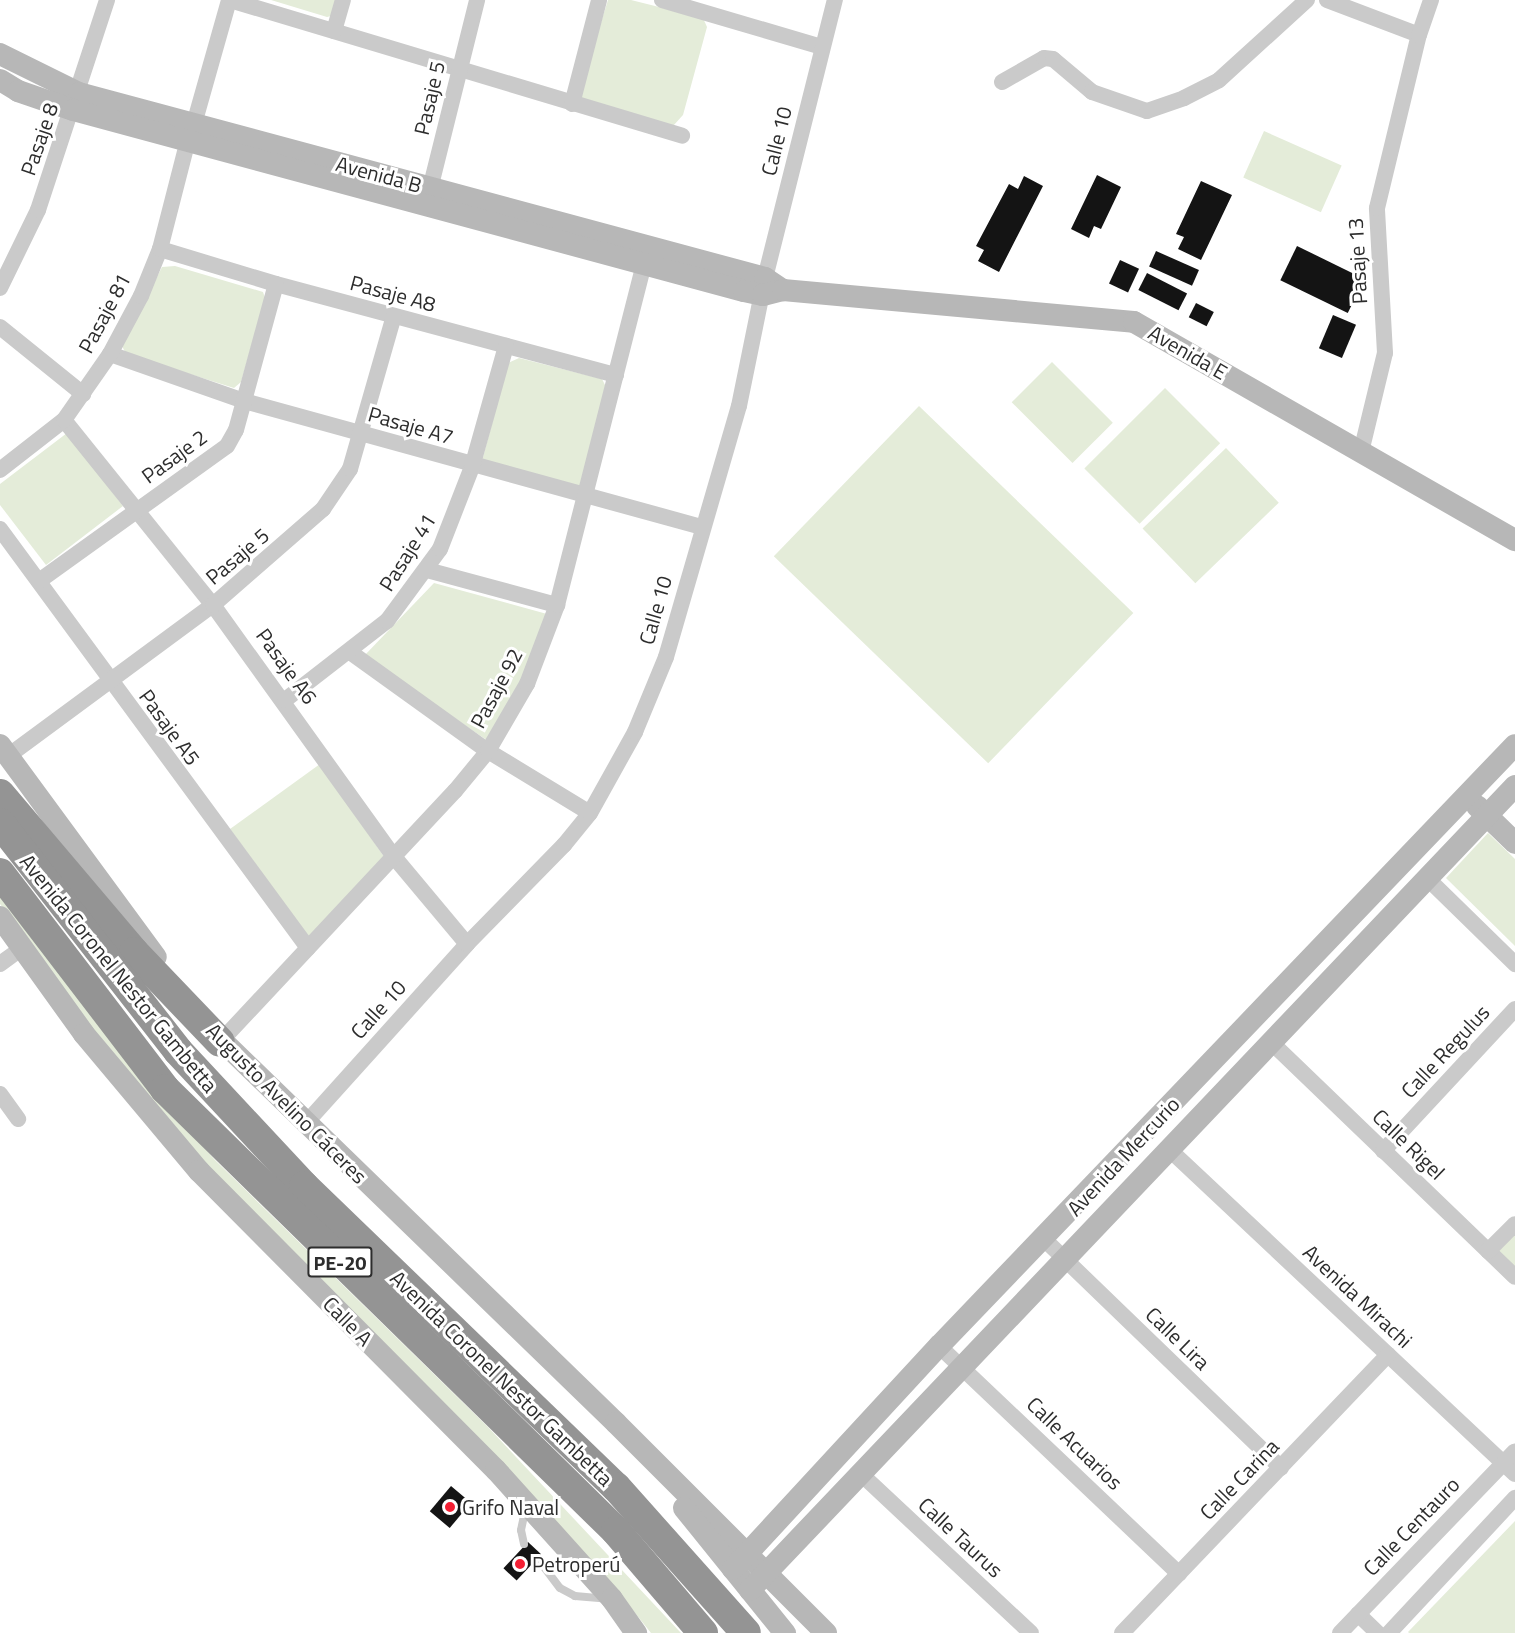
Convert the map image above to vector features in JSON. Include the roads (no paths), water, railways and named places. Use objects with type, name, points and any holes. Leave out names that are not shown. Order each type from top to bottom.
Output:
[{"type":"highway","points":[[0,794],[134,952],[220,1042]]},
{"type":"highway","name":"Avenida Coronel Nestor Gambetta","points":[[0,823],[178,1051],[304,1186],[616,1487],[746,1633]]},
{"type":"highway","name":"Avenida Coronel Nestor Gambetta","points":[[0,873],[165,1089],[616,1531],[703,1633]]},
{"type":"street","name":"Pasaje 8","points":[[0,288],[38,210],[76,101],[107,0]]},
{"type":"street","points":[[229,0],[682,136]]},
{"type":"street","name":"Pasaje 81","points":[[0,470],[64,420],[110,354],[141,296],[160,249],[229,0]]},
{"type":"street","points":[[334,31],[343,0]]},
{"type":"street","name":"Pasaje 5","points":[[428,198],[458,69],[477,0]]},
{"type":"street","points":[[572,104],[599,0]]},
{"type":"street","points":[[662,0],[719,8],[822,47]]},
{"type":"street","name":"Calle 10","points":[[306,1123],[467,944],[590,813],[653,694],[739,406],[770,288],[822,47],[835,0]]},
{"type":"street","points":[[1002,82],[1044,58],[1053,59],[1092,92],[1120,105],[1147,111],[1184,99],[1220,80],[1307,0]]},
{"type":"street","points":[[1327,0],[1419,35]]},
{"type":"street","name":"Pasaje 13","points":[[1361,452],[1385,353],[1377,208],[1419,35],[1431,0]]},
{"type":"street","name":"Avenida B","points":[[0,54],[76,101]]},
{"type":"street","name":"Avenida B","points":[[0,80],[18,90],[76,101],[428,198],[770,288]]},
{"type":"street","name":"Avenida B","points":[[428,198],[644,264],[770,288]]},
{"type":"street","name":"Pasaje A8","points":[[160,249],[276,284],[616,375]]},
{"type":"street","name":"Pasaje 92","points":[[220,1042],[395,858],[488,751],[527,684],[557,605],[644,264]]},
{"type":"street","name":"Pasaje 2","points":[[39,581],[227,446],[236,430],[276,284]]},
{"type":"street","name":"Avenida E","points":[[770,288],[1134,322],[1515,540]]},
{"type":"street","name":"Pasaje 5","points":[[4,751],[111,684],[213,604],[323,509],[350,469],[358,433],[394,316]]},
{"type":"street","points":[[0,327],[84,394]]},
{"type":"street","name":"Pasaje 41","points":[[285,700],[350,652],[387,621],[427,570],[456,515],[507,346]]},
{"type":"street","name":"Pasaje A7","points":[[110,354],[244,401],[472,467],[703,527]]},
{"type":"street","name":"Pasaje A6","points":[[64,420],[213,604],[285,700],[395,858],[467,944]]},
{"type":"street","name":"Pasaje A5","points":[[0,529],[111,684],[308,948]]},
{"type":"street","points":[[427,570],[557,605]]},
{"type":"street","points":[[350,652],[488,751],[590,813]]},
{"type":"street","name":"Avenida Mercurio","points":[[740,1562],[939,1346],[1045,1240],[1198,1074],[1515,745]]},
{"type":"street","name":"Augusto Avelino Cáceres","points":[[4,751],[220,1042],[616,1423],[758,1583]]},
{"type":"street","name":"Avenida Mercurio","points":[[758,1583],[960,1366],[1171,1151],[1515,786]]},
{"type":"street","points":[[1466,796],[1515,843]]},
{"type":"street","points":[[1428,879],[1515,964]]},
{"type":"street","name":"Calle A","points":[[0,917],[84,1034],[199,1171],[527,1504],[612,1599],[636,1633]]},
{"type":"street","points":[[0,964],[22,948]]},
{"type":"street","name":"Calle Regulus","points":[[1383,1151],[1515,1009]]},
{"type":"street","name":"Calle Rigel","points":[[1272,1044],[1515,1277]]},
{"type":"street","points":[[1198,1074],[1222,1097]]},
{"type":"street","points":[[0,1094],[18,1119]]},
{"type":"street","name":"Avenida Mirachi","points":[[1171,1151],[1388,1355],[1511,1463]]},
{"type":"street","points":[[1488,1251],[1515,1224]]},
{"type":"street","name":"Calle Lira","points":[[1045,1240],[1281,1467]]},
{"type":"street","name":"Calle Acuarios","points":[[939,1346],[1179,1574]]},
{"type":"street","name":"Calle Carina","points":[[1122,1633],[1388,1355]]},
{"type":"street","name":"Calle Centauro","points":[[1340,1633],[1511,1463]]},
{"type":"street","name":"Calle Taurus","points":[[860,1473],[1031,1633]]},
{"type":"street","points":[[1389,1633],[1515,1498]]},
{"type":"street","points":[[758,1583],[785,1633]]},
{"type":"street","points":[[758,1583],[826,1633]]},
{"type":"street","points":[[1358,1614],[1378,1633]]},
{"type":"lane","points":[[524,1544],[521,1530],[527,1504]]},
{"type":"lane","points":[[538,1559],[560,1588],[575,1596],[612,1599]]},
{"type":"place","name":"Grifo Naval","points":[[450,1507]]},
{"type":"place","name":"Petroperú","points":[[520,1564]]}]
